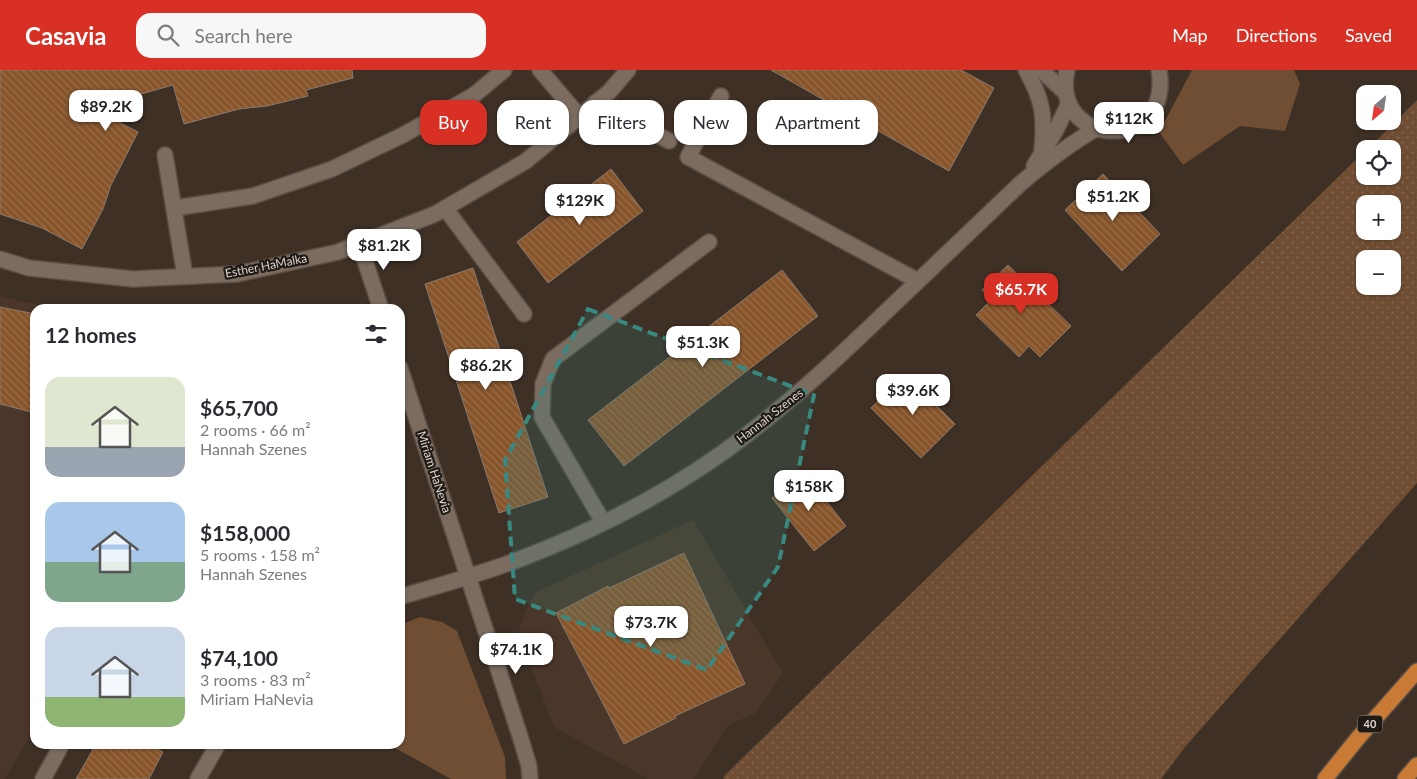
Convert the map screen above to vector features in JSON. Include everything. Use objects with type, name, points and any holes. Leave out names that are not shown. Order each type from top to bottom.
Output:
[{"type":"highway","name":"40","points":[[1325,779],[1417,671]]},
{"type":"highway","points":[[1405,779],[1417,765]]},
{"type":"street","points":[[175,208],[253,196],[332,169],[402,135],[474,95],[504,70]]},
{"type":"street","points":[[540,70],[579,116]]},
{"type":"street","name":"Esther HaMalka","points":[[599,100],[609,92],[628,70]]},
{"type":"street","points":[[1026,70],[1036,87],[1042,108],[1044,126],[1041,155]]},
{"type":"street","points":[[1041,70],[1067,98],[1076,114],[1096,129],[1109,132],[1122,131],[1146,119],[1160,97],[1160,70]]},
{"type":"street","points":[[1067,70],[1065,80],[1067,98]]},
{"type":"street","points":[[721,96],[688,157],[918,281]]},
{"type":"street","name":"Hannah Szenes","points":[[1021,183],[1041,155],[1067,98]]},
{"type":"street","name":"Esther HaMalka","points":[[0,259],[29,268],[133,279],[237,274],[338,252],[435,214],[526,160],[579,116]]},
{"type":"street","name":"Hannah Szenes","points":[[469,577],[519,560],[574,537],[676,483],[724,452],[769,419],[812,383],[1021,183],[1055,155],[1096,129]]},
{"type":"street","points":[[664,138],[669,141]]},
{"type":"street","points":[[166,155],[185,276]]},
{"type":"street","points":[[445,208],[524,314]]},
{"type":"street","points":[[603,522],[542,417],[543,384],[553,358],[709,242]]},
{"type":"street","points":[[359,243],[379,304]]},
{"type":"street","name":"Miriam HaNevia","points":[[405,383],[519,733],[529,766],[530,779]]},
{"type":"street","points":[[405,596],[469,577]]},
{"type":"street","points":[[43,779],[59,749]]},
{"type":"street","points":[[198,779],[215,749]]},
{"type":"highlighted area","points":[[588,309],[814,395],[778,567],[707,670],[515,599],[505,460]]},
{"type":"shaded area","points":[[1192,70],[1294,70],[1300,84],[1285,131],[1240,126],[1183,165],[1159,132]]},
{"type":"shaded area","points":[[1417,100],[1417,483],[1185,747],[1161,779],[723,779],[1356,160],[1356,185],[1401,185],[1401,140],[1377,140],[1387,130],[1401,130],[1401,116]]},
{"type":"shaded area","points":[[0,296],[34,304],[30,304],[30,735],[5,779],[0,779]]},
{"type":"shaded area","points":[[693,520],[783,673],[756,713],[728,725],[694,779],[648,779],[554,727],[518,633],[528,605],[536,592]]},
{"type":"shaded area","points":[[420,617],[442,622],[457,631],[505,757],[506,779],[451,779],[397,749],[405,749],[405,623]]},
{"type":"building","points":[[0,70],[352,70],[353,78],[306,90],[308,96],[267,106],[239,109],[184,124],[173,85],[91,108],[138,132],[111,185],[103,209],[82,249],[42,228],[0,214]]},
{"type":"building","points":[[771,70],[961,70],[994,88],[949,171],[878,131],[878,100],[824,100]]},
{"type":"building","points":[[611,169],[643,211],[548,283],[517,242]]},
{"type":"building","points":[[1103,174],[1160,234],[1122,271],[1065,210]]},
{"type":"building","points":[[1008,265],[1071,326],[1040,357],[1029,346],[1019,357],[976,315],[991,300],[982,290]]},
{"type":"building","points":[[473,268],[548,497],[499,513],[425,284]]},
{"type":"building","points":[[782,270],[818,316],[624,466],[588,420]]},
{"type":"building","points":[[0,307],[30,313],[30,412],[0,404]]},
{"type":"building","points":[[905,374],[955,424],[921,458],[871,408]]},
{"type":"building","points":[[804,473],[846,526],[814,551],[772,498]]},
{"type":"building","points":[[684,553],[745,684],[675,716],[676,718],[624,744],[556,613],[608,586],[609,588]]},
{"type":"building","points":[[93,749],[157,749],[163,752],[149,779],[76,779]]}]
